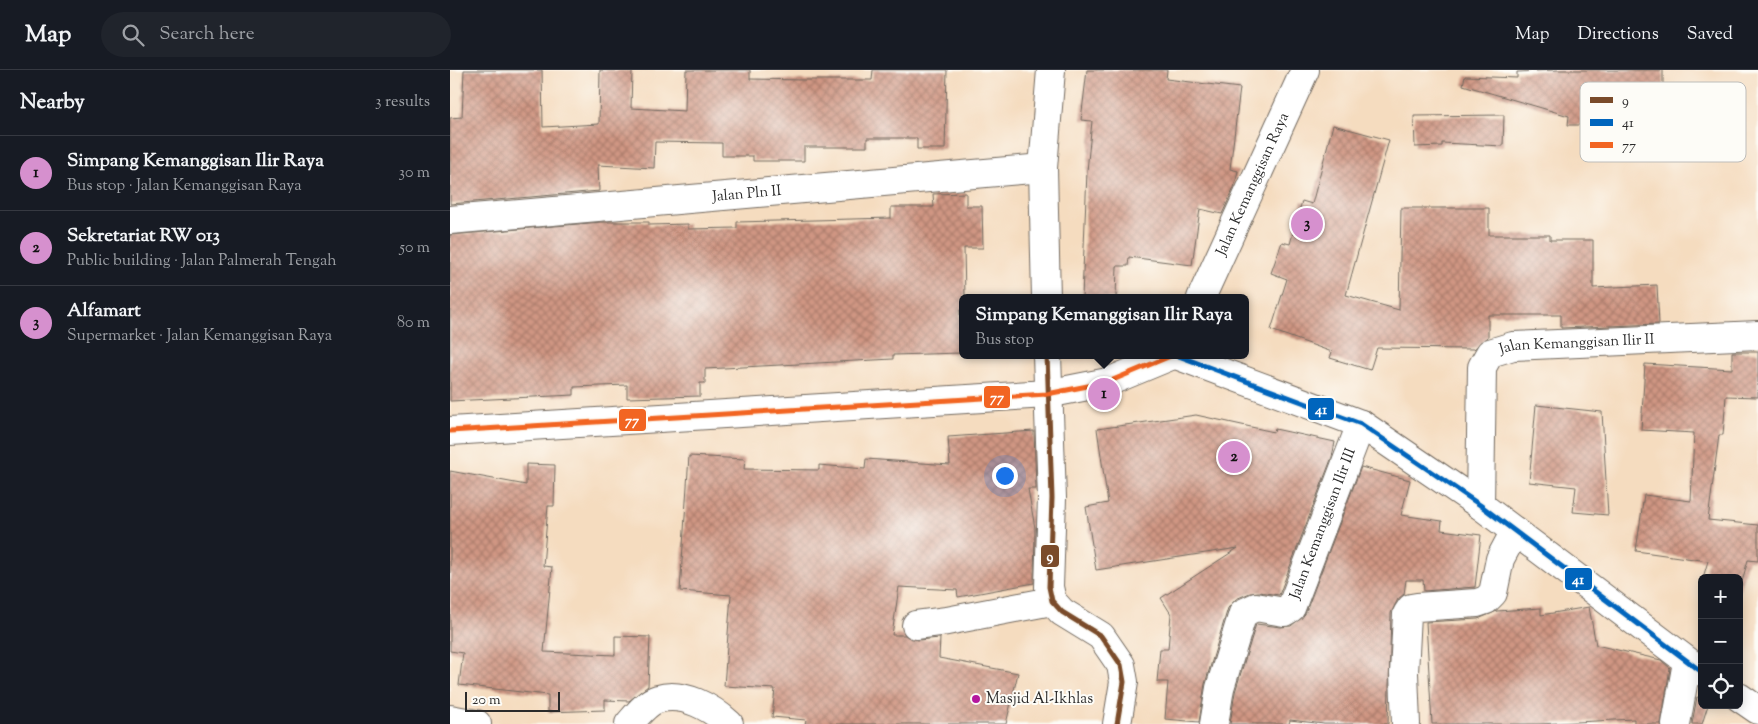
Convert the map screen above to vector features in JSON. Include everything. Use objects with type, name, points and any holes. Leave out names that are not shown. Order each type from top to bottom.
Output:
[{"type":"street","points":[[1046,294],[1043,168],[1051,70]]},
{"type":"street","name":"Jalan Kemanggisan Raya","points":[[1203,294],[1305,70]]},
{"type":"street","name":"Jalan Pln II","points":[[450,220],[1043,168]]},
{"type":"street","name":"Jalan Kemanggisan Ilir II","points":[[1480,505],[1482,367],[1490,352],[1513,346],[1758,336]]},
{"type":"street","points":[[1047,359],[1052,498],[1048,587],[1052,601],[1062,612],[1101,636],[1121,665],[1124,682],[1117,724]]},
{"type":"street","points":[[450,431],[1047,394],[1108,382],[1165,359]]},
{"type":"street","points":[[1186,359],[1362,424],[1515,531],[1694,667],[1676,724]]},
{"type":"street","name":"Jalan Kemanggisan Ilir III","points":[[1214,724],[1220,688],[1242,613],[1256,607],[1284,612],[1291,608],[1362,424]]},
{"type":"street","points":[[1406,724],[1404,673],[1407,614],[1411,608],[1418,606],[1477,603],[1486,600],[1493,593],[1500,559],[1515,531]]},
{"type":"street","points":[[916,624],[947,621],[1052,601]]},
{"type":"street","points":[[629,724],[656,699],[670,696],[689,700],[706,707],[729,724]]},
{"type":"street","points":[[1743,700],[1758,710]]},
{"type":"street","points":[[450,719],[477,724]]},
{"type":"building","points":[[464,70],[542,70],[543,127],[599,124],[600,70],[632,71],[631,108],[685,111],[686,70],[750,70],[750,79],[872,80],[873,70],[947,70],[945,149],[917,149],[917,138],[867,138],[867,147],[804,147],[804,161],[753,161],[753,156],[722,156],[722,143],[655,142],[654,168],[598,165],[599,191],[450,204],[450,118],[462,117]]},
{"type":"building","points":[[1087,70],[1167,70],[1166,79],[1240,88],[1230,169],[1238,171],[1234,188],[1222,214],[1200,209],[1192,265],[1129,257],[1128,266],[1117,266],[1116,294],[1082,294],[1087,171],[1092,121],[1081,120]]},
{"type":"building","points":[[1663,70],[1663,82],[1580,82],[1580,125],[1568,125],[1569,116],[1463,85],[1465,76],[1517,78],[1517,72]]},
{"type":"building","points":[[1504,115],[1503,146],[1442,143],[1442,146],[1415,147],[1414,116]]},
{"type":"building","points":[[1333,125],[1389,140],[1346,295],[1399,310],[1401,208],[1489,208],[1489,235],[1550,235],[1550,240],[1593,240],[1593,288],[1657,285],[1659,324],[1561,328],[1561,315],[1488,315],[1488,337],[1474,349],[1377,348],[1370,370],[1330,358],[1332,352],[1271,330],[1287,279],[1271,273],[1282,242],[1290,244],[1302,201],[1312,204]]},
{"type":"building","points":[[966,193],[966,206],[982,206],[983,248],[964,248],[965,294],[959,294],[959,353],[893,355],[893,359],[705,369],[705,383],[700,383],[700,396],[627,398],[627,385],[574,387],[574,395],[450,401],[450,235],[601,222],[649,222],[649,225],[688,224],[688,229],[737,228],[737,222],[891,218],[891,207],[934,207],[933,194]]},
{"type":"building","points":[[1732,352],[1758,352],[1758,397],[1726,396],[1723,435],[1719,435],[1708,520],[1758,525],[1758,561],[1748,560],[1743,578],[1743,574],[1704,574],[1708,561],[1636,551],[1644,495],[1691,501],[1694,433],[1641,430],[1645,364],[1732,369]]},
{"type":"building","points":[[1536,405],[1602,412],[1608,515],[1573,512],[1576,487],[1529,482]]},
{"type":"building","points":[[1196,415],[1274,432],[1275,429],[1335,442],[1332,457],[1279,595],[1259,592],[1250,593],[1236,599],[1228,608],[1205,684],[1199,722],[1165,719],[1168,682],[1157,682],[1160,649],[1168,649],[1171,614],[1161,598],[1238,548],[1096,570],[1086,507],[1108,503],[1097,429]]},
{"type":"building","points":[[1034,431],[1036,489],[1028,489],[1035,528],[1034,583],[958,597],[957,590],[899,587],[892,635],[905,635],[918,640],[940,638],[939,658],[1018,673],[1006,724],[805,724],[806,720],[772,717],[775,689],[724,686],[731,595],[680,591],[689,456],[745,459],[744,469],[819,470],[819,465],[865,469],[866,459],[950,465],[948,437]]},
{"type":"building","points":[[526,464],[555,465],[554,506],[548,506],[543,566],[552,567],[544,652],[615,655],[615,636],[650,637],[648,686],[629,701],[605,700],[605,710],[548,712],[548,695],[459,685],[463,653],[450,651],[450,471],[526,485]]},
{"type":"building","points":[[1361,467],[1410,480],[1401,515],[1442,521],[1441,530],[1481,535],[1475,587],[1424,591],[1423,580],[1406,580],[1404,594],[1398,599],[1391,613],[1388,724],[1324,724],[1290,720],[1289,724],[1230,724],[1235,692],[1256,624],[1281,627],[1291,626],[1305,614]]},
{"type":"building","points":[[1589,607],[1596,645],[1661,660],[1670,668],[1661,724],[1634,724],[1634,719],[1539,724],[1432,724],[1426,622],[1478,619],[1497,611],[1541,608],[1541,615]]},
{"type":"building","points":[[1698,697],[1698,709],[1707,709],[1702,724],[1692,724]]},
{"type":"transit line","name":"9","points":[[1047,359],[1052,498],[1049,587],[1052,601],[1062,612],[1101,636],[1121,665],[1124,682],[1117,724]]},
{"type":"transit line","name":"77","points":[[450,431],[1047,394],[1108,382],[1163,359]]},
{"type":"transit line","name":"41","points":[[1187,359],[1361,424],[1480,505],[1698,669]]},
{"type":"place","name":"Alfamart","points":[[1307,224]]},
{"type":"place","name":"Simpang Kemanggisan Ilir Raya","points":[[1104,394]]},
{"type":"place","name":"Sekretariat RW 013","points":[[1234,457]]},
{"type":"place","name":"Masjid Al-Ikhlas","points":[[976,699]]}]
